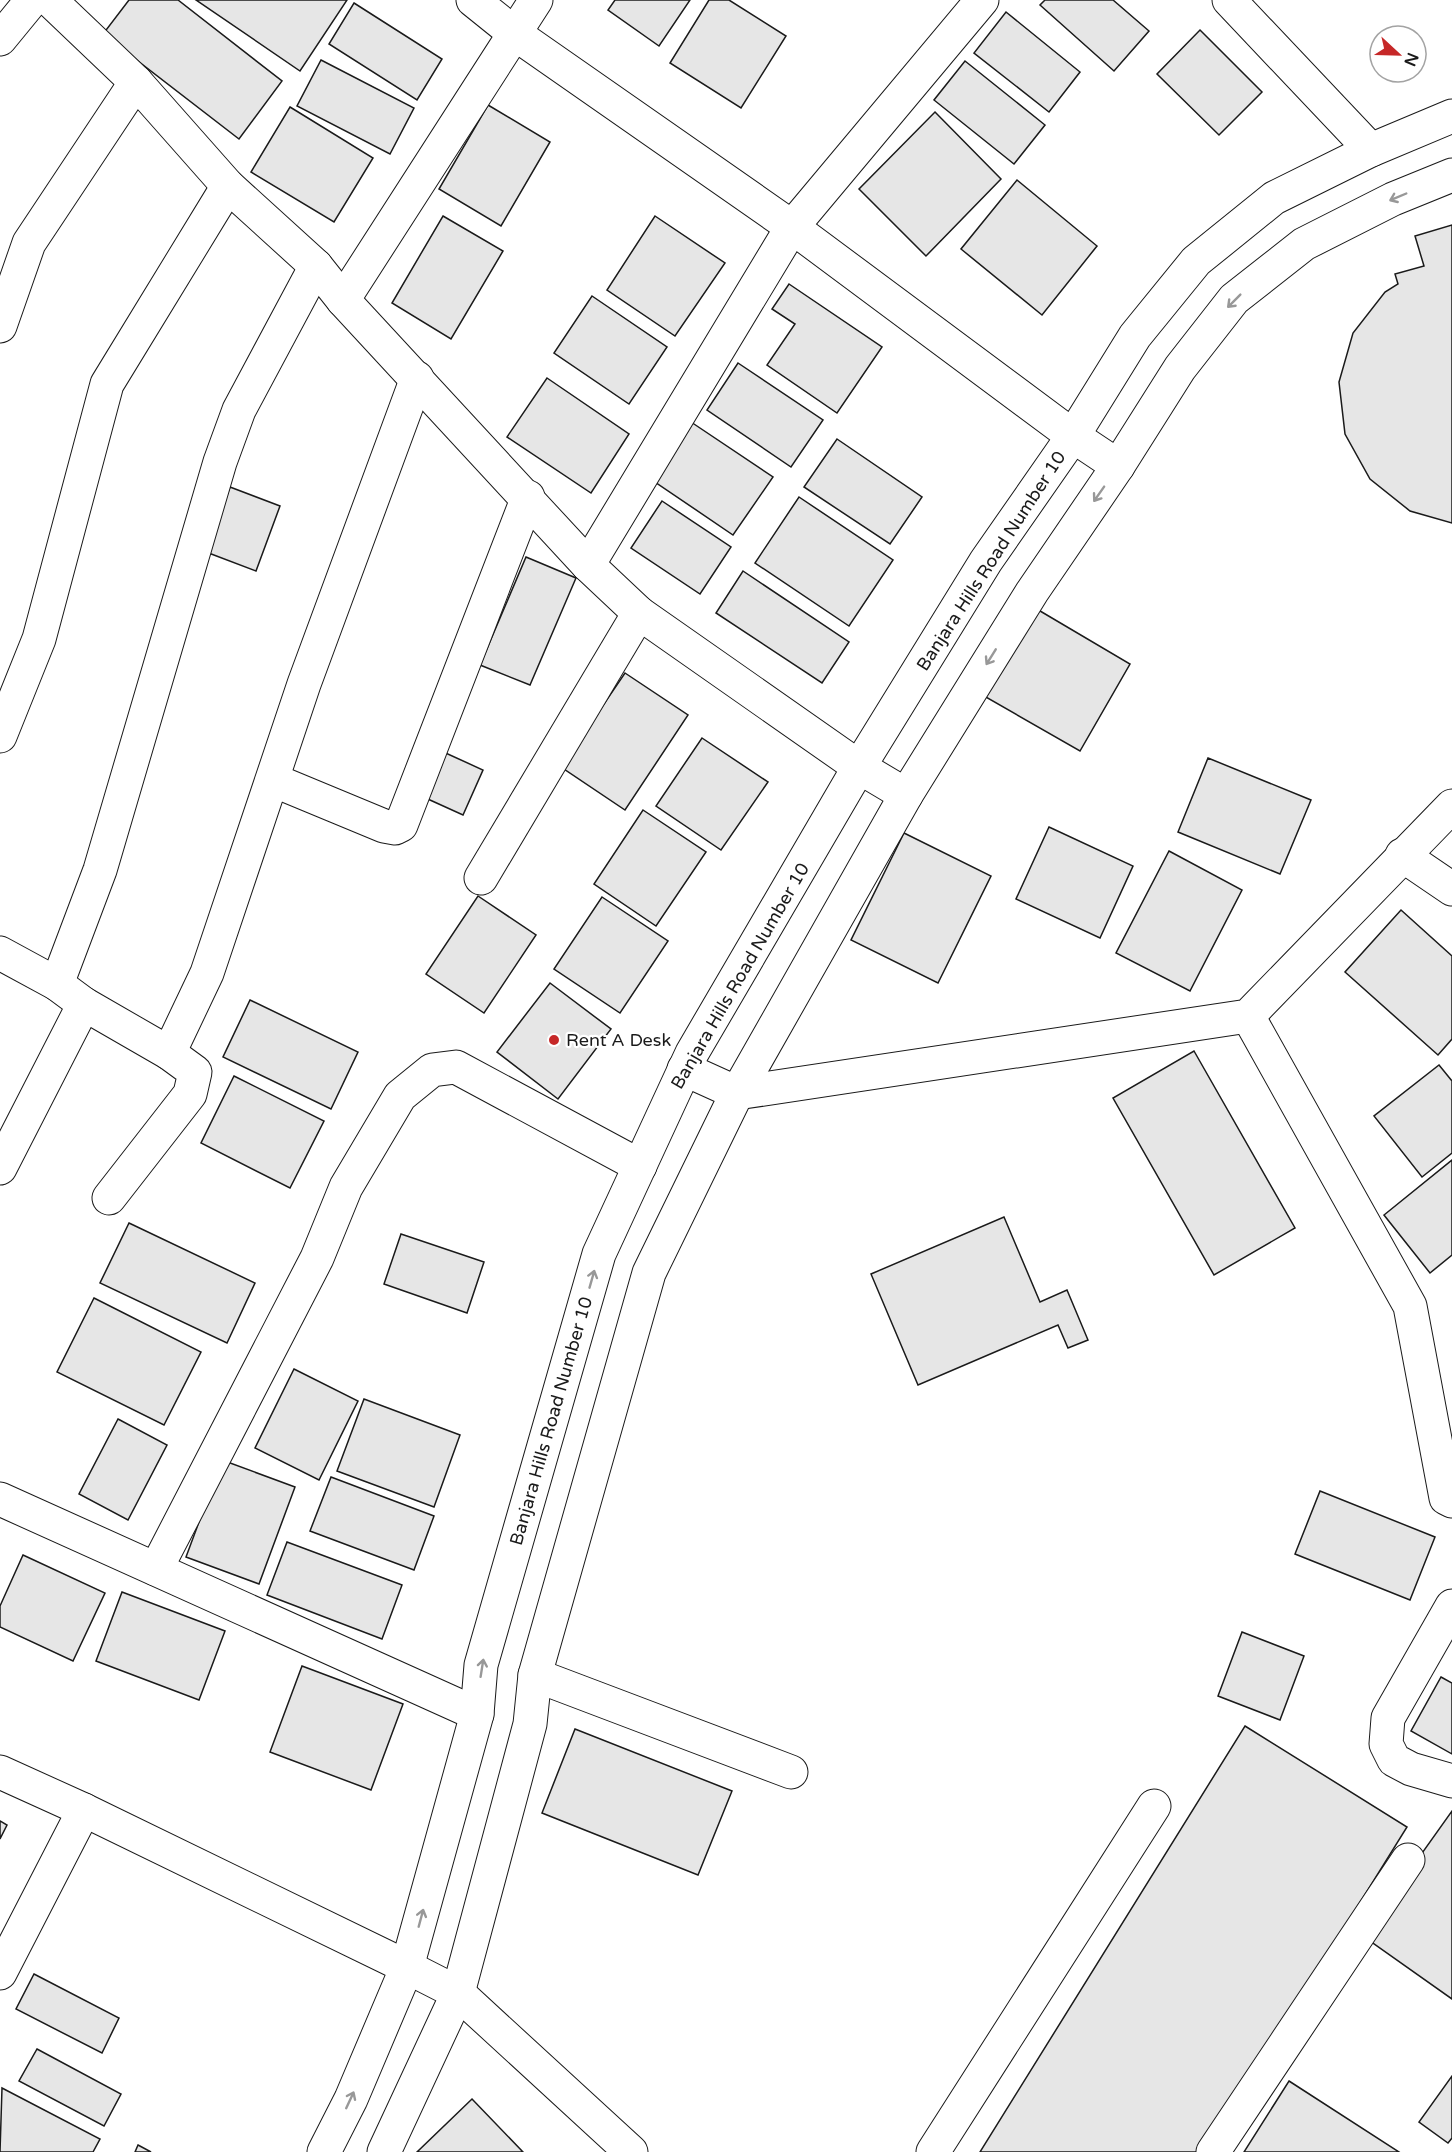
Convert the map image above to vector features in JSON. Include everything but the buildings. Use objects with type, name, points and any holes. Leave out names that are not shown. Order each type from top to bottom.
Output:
[{"type":"street","points":[[0,39],[32,0]]},
{"type":"street","points":[[50,0],[136,82],[228,186],[316,266],[344,300],[588,564],[639,613],[859,767],[906,795]]},
{"type":"street","points":[[473,0],[514,33],[792,227],[1073,436],[1118,466]]},
{"type":"street","points":[[344,300],[537,0]]},
{"type":"street","points":[[588,564],[792,227],[982,0]]},
{"type":"street","points":[[1229,0],[1371,150]]},
{"type":"street","points":[[0,326],[29,243],[136,82]]},
{"type":"street","name":"Banjara Hills Road Number 10","points":[[324,2152],[351,2098],[407,1967],[477,1714],[481,1665],[599,1254],[684,1069],[859,767],[986,561],[1073,436],[1135,336],[1196,261],[1274,198],[1371,150],[1452,116]]},
{"type":"street","points":[[384,2152],[458,1993],[530,1724],[535,1675],[649,1273],[737,1093],[906,795],[1032,592],[1118,466],[1180,368],[1234,299],[1304,244],[1393,199],[1452,175]]},
{"type":"street","points":[[0,736],[39,639],[107,384],[228,186]]},
{"type":"street","points":[[57,984],[100,870],[220,462],[239,410],[316,266]]},
{"type":"street","points":[[169,1053],[207,974],[304,684],[417,378]]},
{"type":"street","points":[[273,780],[384,826],[395,828],[401,825],[528,497]]},
{"type":"street","points":[[481,878],[639,613]]},
{"type":"street","points":[[684,1069],[737,1093],[1248,1016],[1452,806]]},
{"type":"street","points":[[1402,855],[1452,889]]},
{"type":"street","points":[[0,952],[57,984],[84,1004],[169,1053],[195,1072],[190,1094],[109,1198]]},
{"type":"street","points":[[0,1168],[84,1004]]},
{"type":"street","points":[[1248,1016],[1410,1306],[1446,1498],[1452,1501]]},
{"type":"street","points":[[156,1569],[317,1258],[346,1187],[400,1096],[432,1070],[456,1067],[640,1166]]},
{"type":"street","points":[[0,1499],[477,1714]]},
{"type":"street","points":[[1452,1606],[1388,1718],[1386,1744],[1394,1760],[1411,1769],[1452,1781]]},
{"type":"street","points":[[535,1675],[791,1772]]},
{"type":"street","points":[[0,1773],[84,1810],[458,1993],[631,2152]]},
{"type":"street","points":[[933,2152],[1154,1806]]},
{"type":"street","points":[[0,1973],[84,1810]]},
{"type":"street","points":[[1213,2152],[1407,1860]]},
{"type":"place","name":"Rent A Desk","points":[[554,1040]]}]
